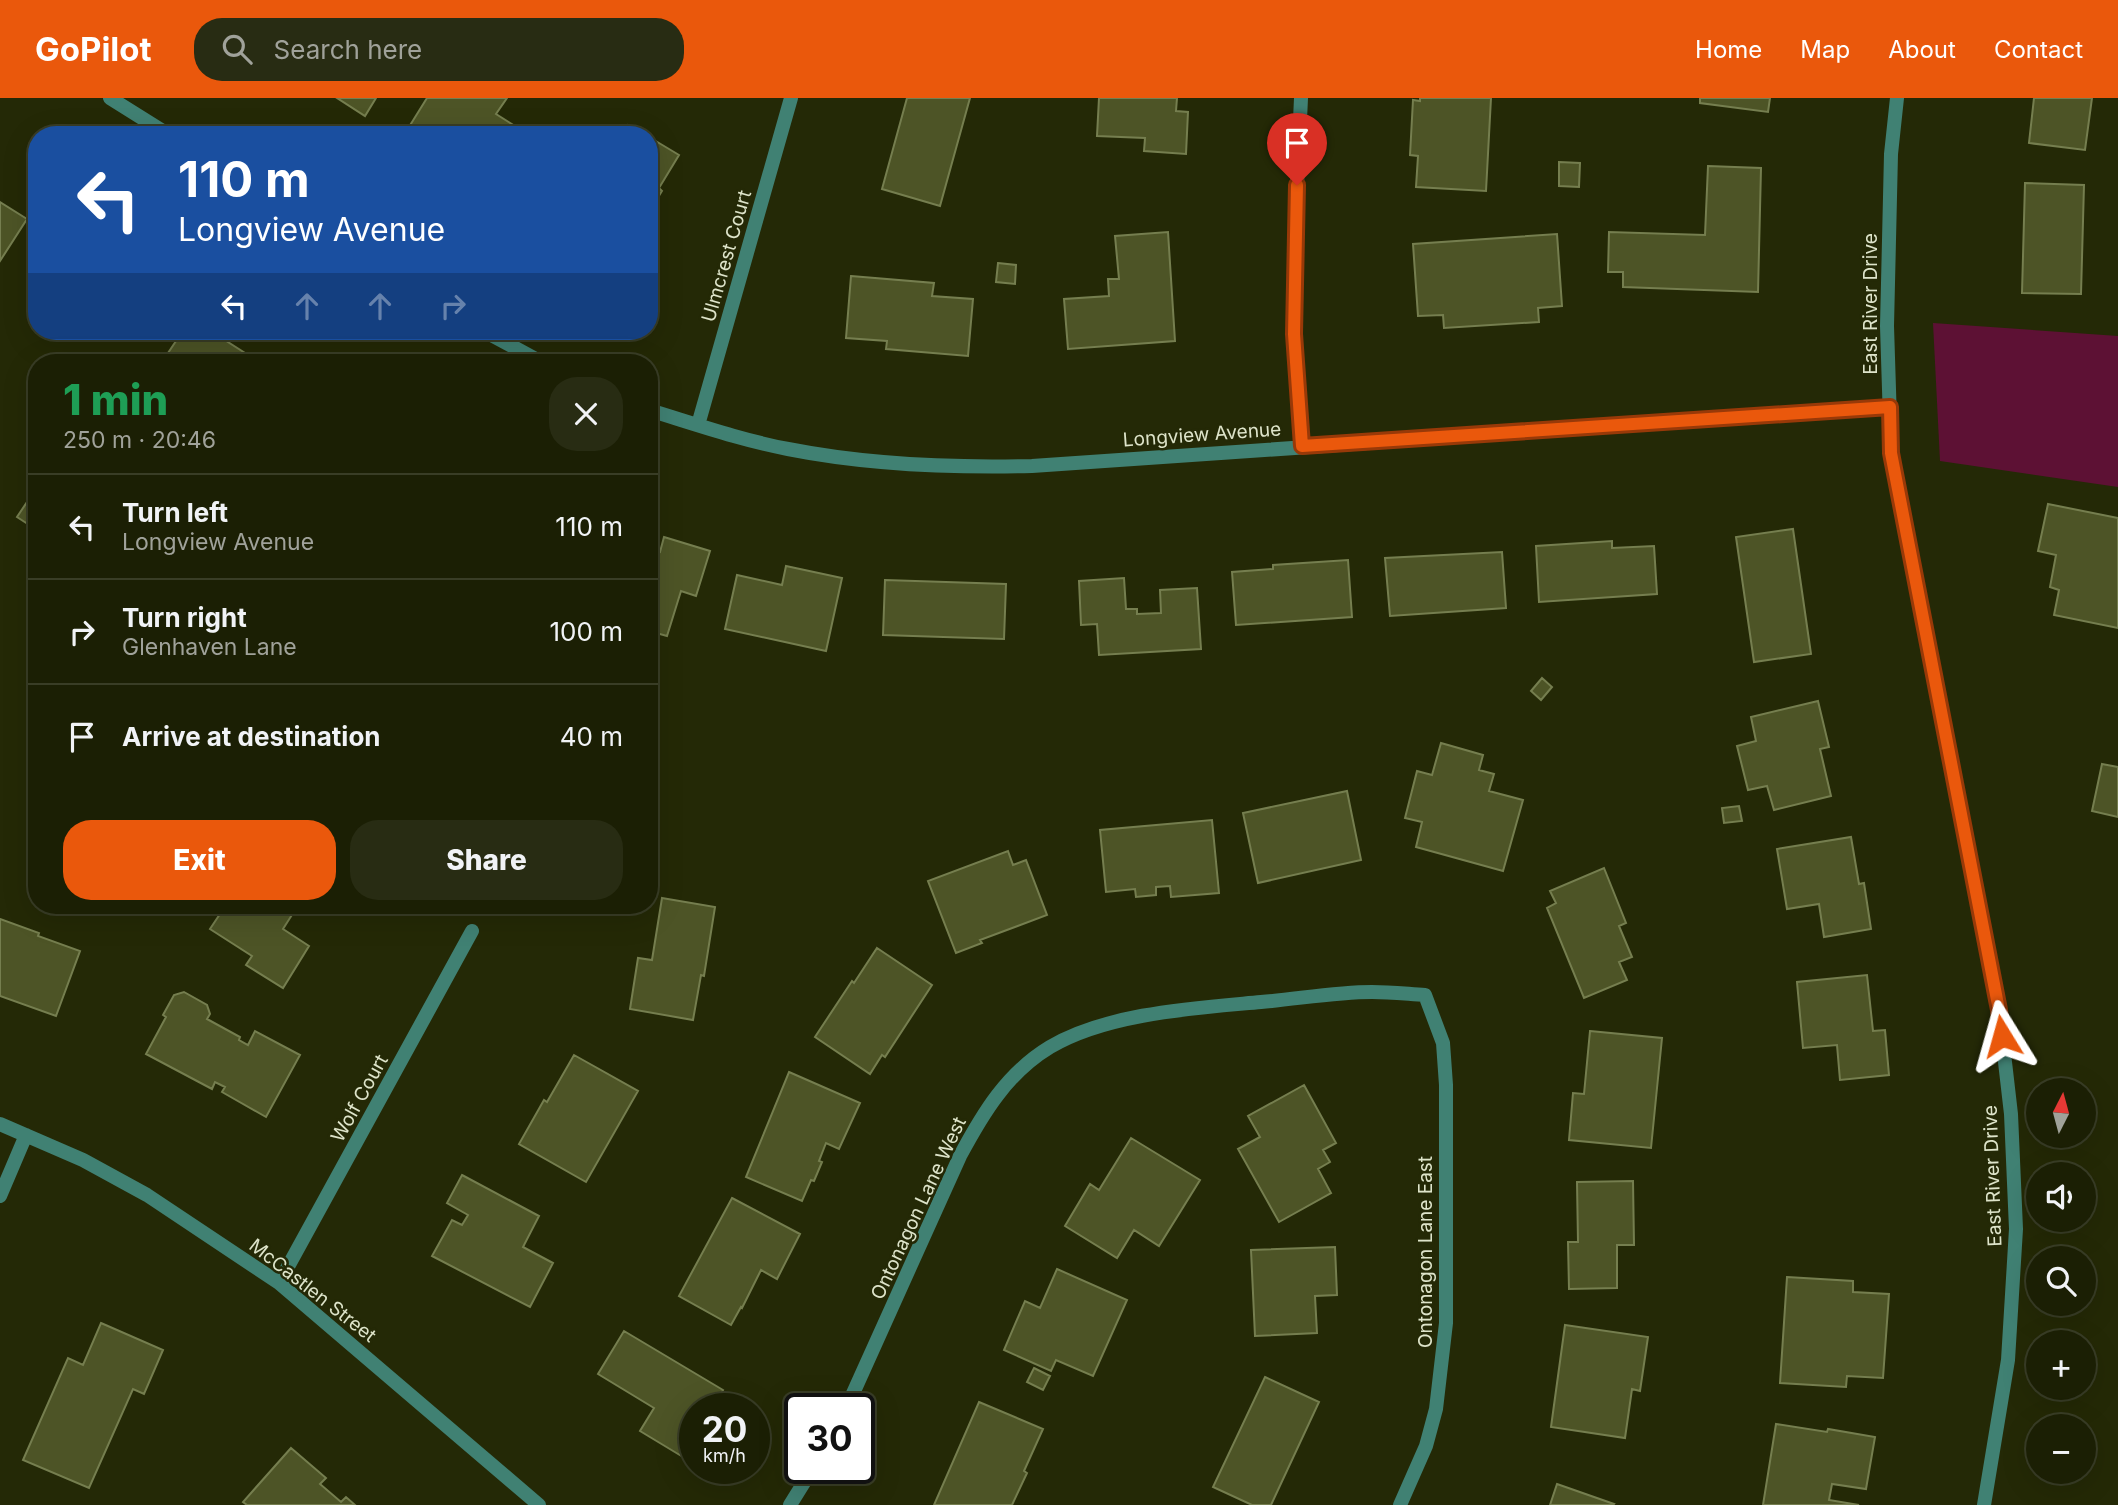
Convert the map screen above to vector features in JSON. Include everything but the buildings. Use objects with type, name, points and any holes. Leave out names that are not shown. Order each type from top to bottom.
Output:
[{"type":"street","points":[[110,98],[155,126]]},
{"type":"street","name":"Ulmcrest Court","points":[[698,425],[791,98]]},
{"type":"street","points":[[1301,98],[1294,334],[1302,446]]},
{"type":"street","name":"East River Drive","points":[[1897,98],[1891,167],[1887,326],[1891,453],[1999,1010],[2011,1114],[2016,1229],[2008,1360],[1984,1505]]},
{"type":"street","points":[[501,340],[526,354]]},
{"type":"street","name":"Longview Avenue","points":[[658,413],[799,451],[875,463],[960,468],[1032,466],[1890,407]]},
{"type":"street","name":"Wolf Court","points":[[279,1283],[472,931]]},
{"type":"street","name":"Ontonagon Lane West","points":[[853,1393],[960,1156],[977,1125],[996,1095],[1018,1070],[1051,1046],[1112,1024],[1180,1009],[1372,992],[1425,995]]},
{"type":"street","name":"Ontonagon Lane East","points":[[1400,1505],[1426,1446],[1436,1409],[1446,1324],[1446,1084],[1443,1044],[1425,995]]},
{"type":"street","name":"McCastlen Street","points":[[0,1124],[83,1160],[148,1195],[279,1283],[539,1505]]},
{"type":"street","points":[[0,1196],[26,1135]]},
{"type":"street","points":[[790,1505],[803,1484]]},
{"type":"shaded area","points":[[1933,323],[2118,336],[2118,487],[1940,461]]},
{"type":"route","points":[[1297,185],[1294,334],[1302,446],[1890,407],[1891,453],[2002,1036]]}]
